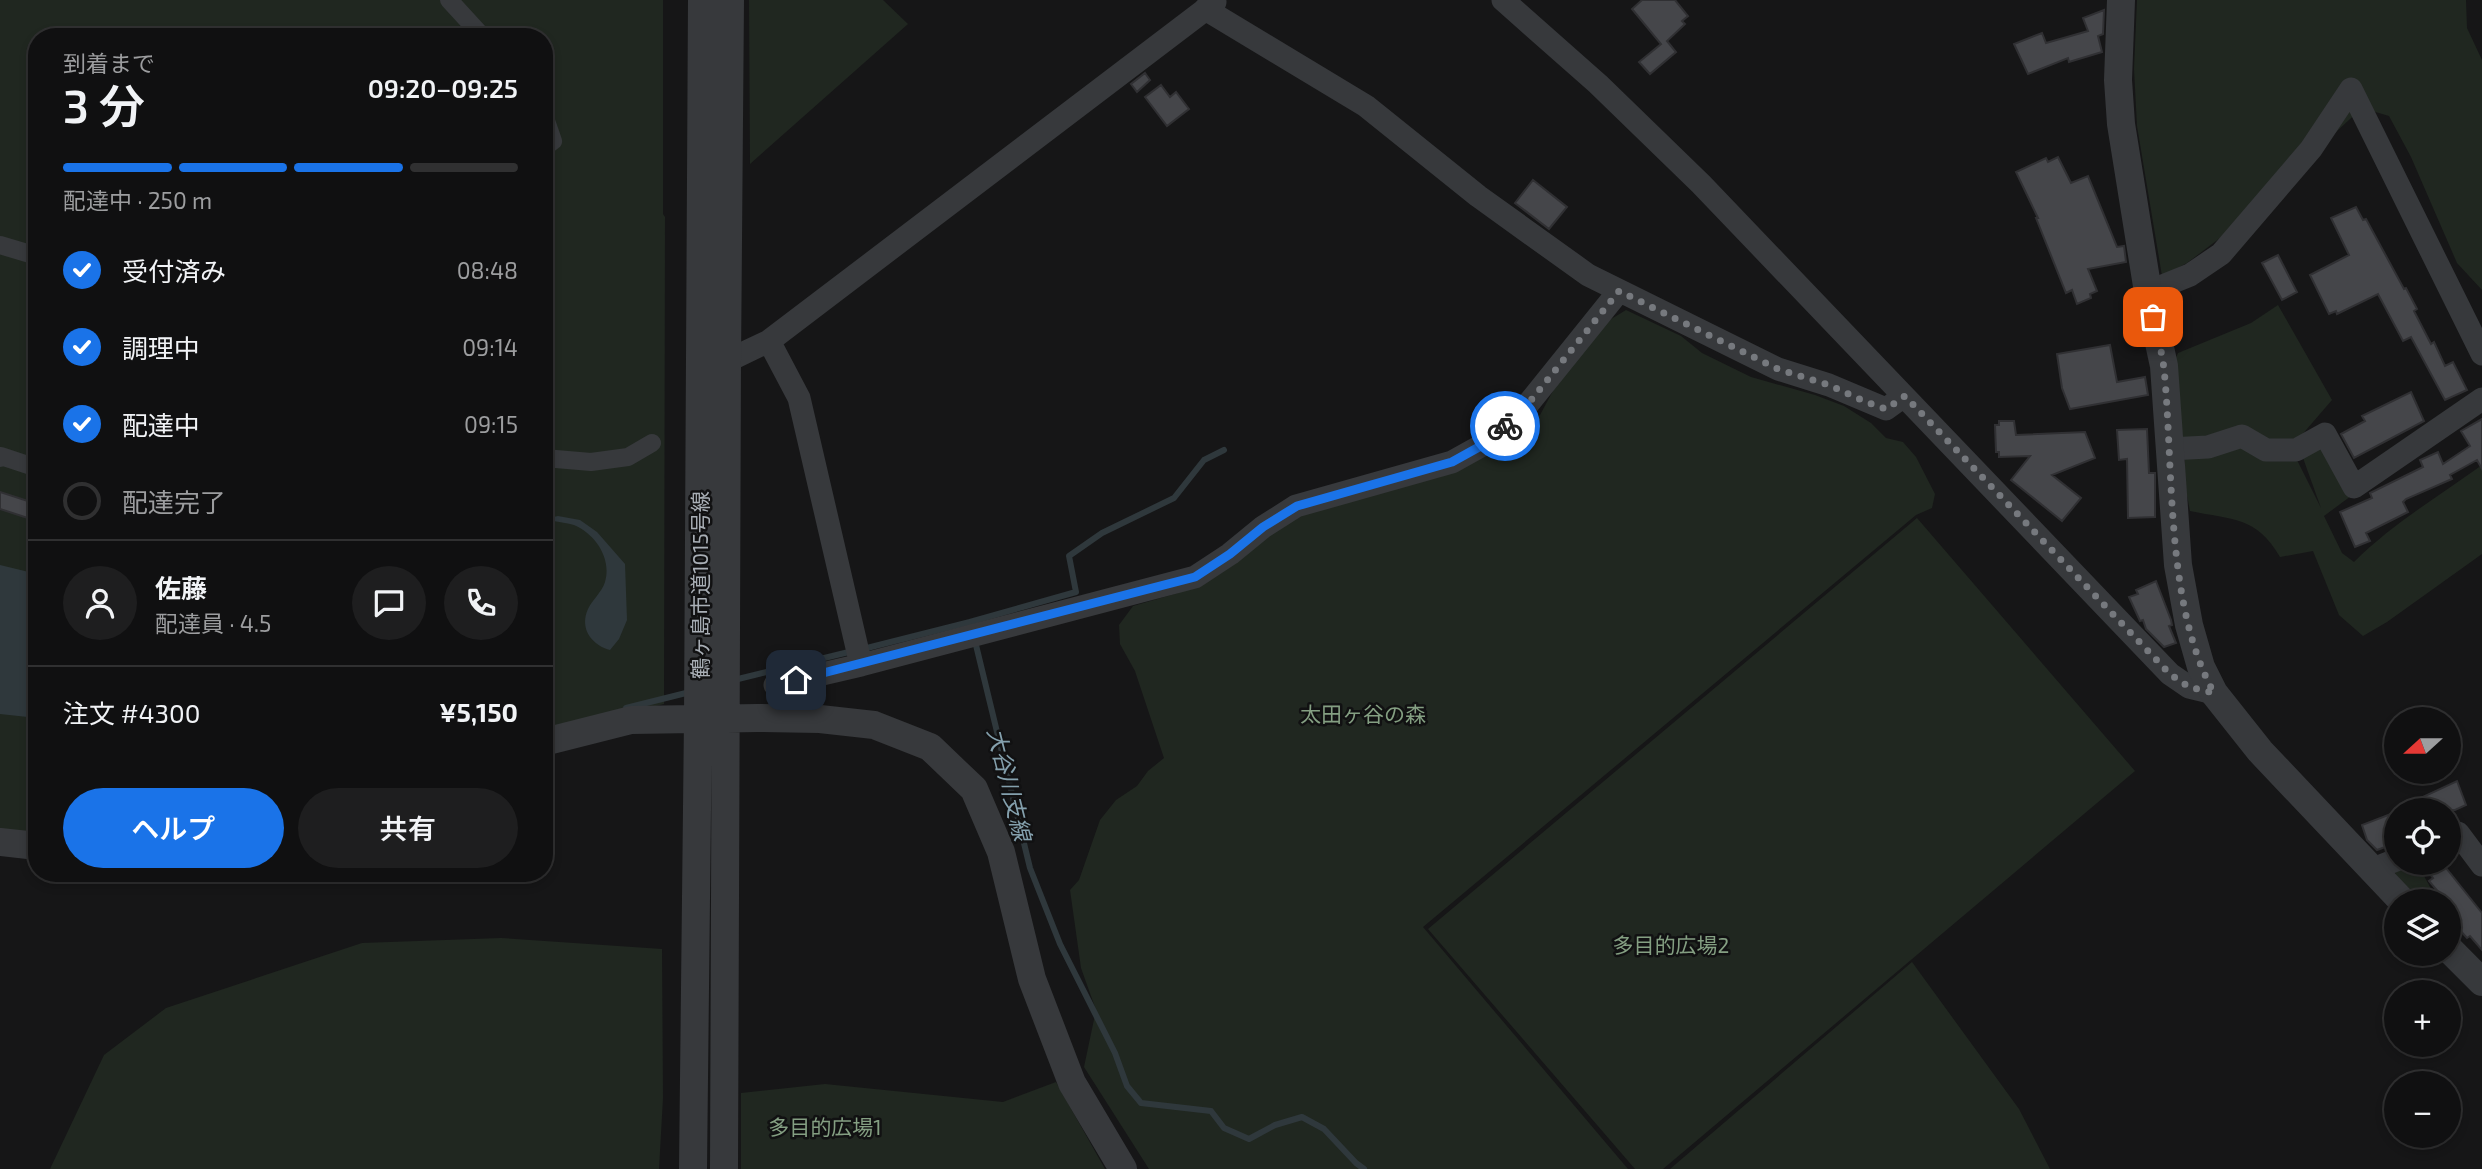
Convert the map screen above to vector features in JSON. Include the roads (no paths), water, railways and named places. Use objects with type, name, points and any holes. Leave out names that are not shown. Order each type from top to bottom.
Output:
[{"type":"street","points":[[449,0],[475,28]]},
{"type":"street","name":"鶴ヶ島市道1015号線","points":[[693,1169],[702,0]]},
{"type":"street","name":"鶴ヶ島市道1015号線","points":[[724,1169],[730,0]]},
{"type":"street","points":[[1503,0],[1598,84],[1701,184],[2170,674],[2189,687],[2214,693]]},
{"type":"street","points":[[2121,0],[2118,80],[2121,124],[2148,292],[2164,366],[2178,565],[2189,625],[2201,667],[2214,693],[2259,751],[2383,865],[2396,889]]},
{"type":"street","points":[[727,360],[769,341],[1211,5],[1366,106],[1478,196],[1588,275],[1778,369],[1829,385],[1886,409],[1905,396]]},
{"type":"street","points":[[2148,292],[2190,275],[2221,254],[2311,149],[2351,89],[2482,354]]},
{"type":"street","points":[[0,245],[28,253]]},
{"type":"street","points":[[775,685],[1195,577],[1230,554],[1263,527],[1297,506],[1452,462],[1488,442],[1528,404],[1619,291]]},
{"type":"street","points":[[769,341],[799,398],[861,665]]},
{"type":"street","points":[[2169,449],[2208,447],[2242,436],[2266,450],[2296,450],[2325,434],[2354,488],[2482,399]]},
{"type":"street","points":[[553,459],[591,462],[628,457],[652,443]]},
{"type":"street","points":[[0,458],[1,456],[28,465]]},
{"type":"street","points":[[553,740],[631,720],[820,719],[874,725],[930,747],[974,789],[1002,852],[1032,979],[1072,1083],[1123,1169]]},
{"type":"street","points":[[2461,837],[2482,865]]},
{"type":"street","points":[[0,842],[28,845]]},
{"type":"street","points":[[2461,961],[2482,982]]},
{"type":"waterway","points":[[970,622],[1076,592],[1069,556],[1102,533],[1174,498],[1204,460],[1224,450]]},
{"type":"waterway","name":"大谷川支線","points":[[863,649],[970,622],[972,631]]},
{"type":"waterway","name":"大谷川支線","points":[[975,641],[1030,868],[1060,944],[1115,1053],[1127,1086],[1141,1103],[1211,1111],[1224,1128],[1249,1139],[1275,1125],[1302,1117],[1324,1129],[1364,1169]]},
{"type":"waterway","name":"大谷川支線","points":[[734,680],[853,651]]},
{"type":"waterway","name":"大谷川支線","points":[[626,708],[690,692]]},
{"type":"park label","name":"太田ヶ谷の森","points":[[1363,713]]},
{"type":"park label","name":"多目的広場2","points":[[1671,944]]},
{"type":"park label","name":"多目的広場1","points":[[825,1126]]}]
